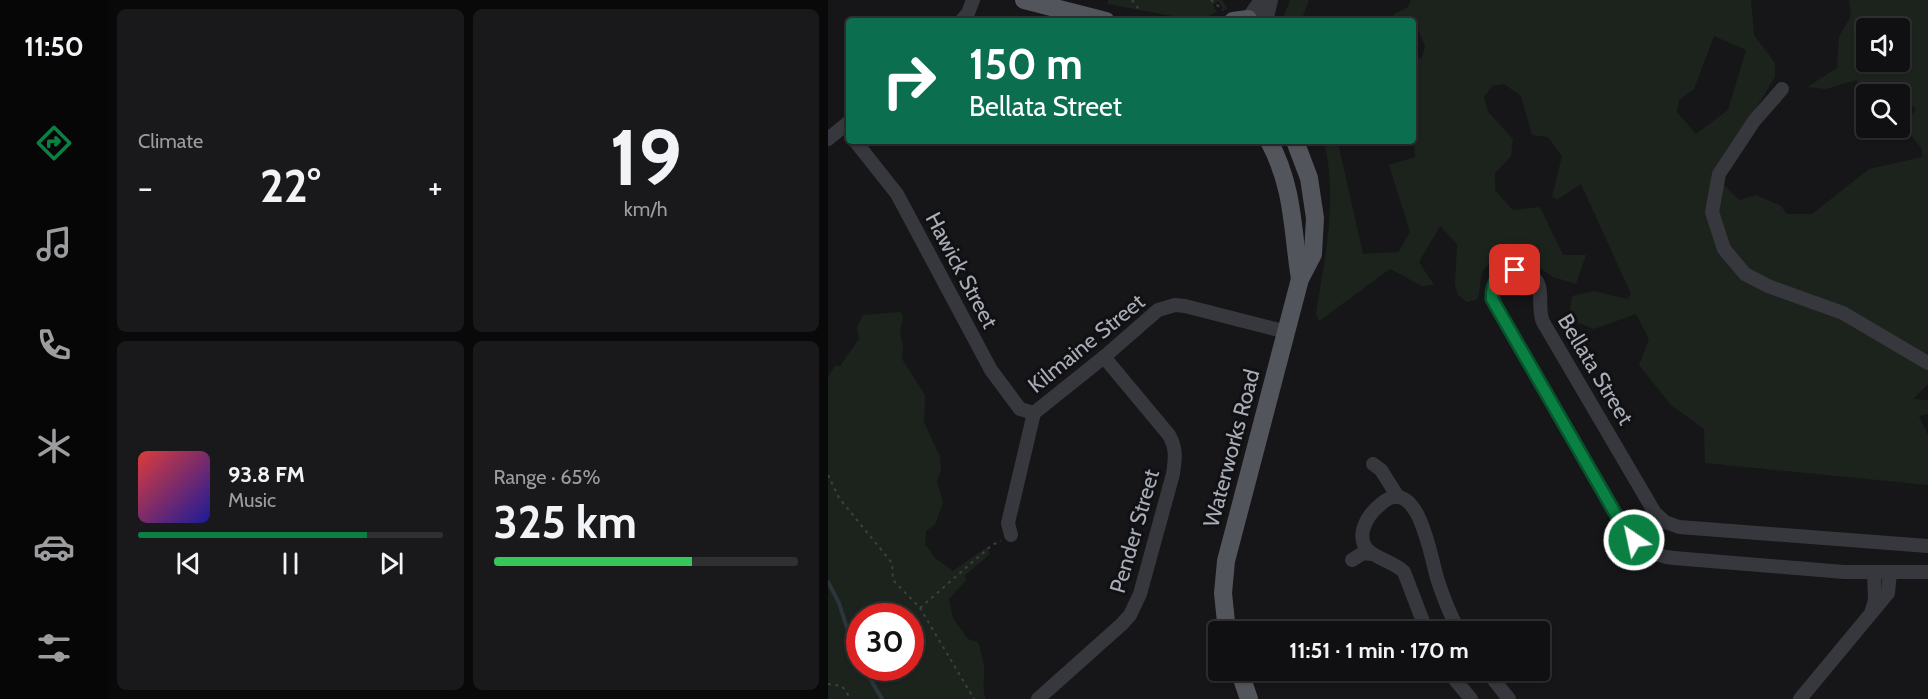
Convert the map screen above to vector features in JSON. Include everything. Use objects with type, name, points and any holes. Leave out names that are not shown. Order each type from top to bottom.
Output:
[{"type":"main road","points":[[1024,0],[1094,18]]},
{"type":"main road","name":"Waterworks Road","points":[[1270,144],[1281,166],[1290,194],[1300,279]]},
{"type":"main road","name":"Waterworks Road","points":[[1226,621],[1223,593],[1226,561],[1300,279],[1313,254],[1315,218],[1309,178],[1296,144]]},
{"type":"main road","points":[[1243,681],[1249,699]]},
{"type":"street","points":[[964,18],[973,0]]},
{"type":"street","points":[[1244,18],[1264,0]]},
{"type":"street","points":[[1247,18],[1268,13],[1271,0]]},
{"type":"street","points":[[1782,89],[1754,121],[1719,174],[1712,212],[1724,249],[1745,274],[1768,286],[1843,313],[1928,363]]},
{"type":"street","points":[[828,139],[846,129]]},
{"type":"street","name":"Hawick Street","points":[[857,144],[897,194],[991,370],[1020,409],[1034,413]]},
{"type":"street","name":"Bellata Street","points":[[1928,546],[1679,527],[1662,520],[1655,513],[1543,322],[1540,314],[1538,285],[1535,279],[1527,273],[1515,270],[1504,273],[1496,280],[1492,295],[1497,308],[1622,525],[1638,544],[1655,554],[1669,558],[1807,569],[1928,572]]},
{"type":"street","name":"Kilmaine Street","points":[[1011,535],[1008,523],[1034,413],[1158,310],[1175,305],[1197,308],[1287,332]]},
{"type":"street","name":"Pender Street","points":[[1038,699],[1130,615],[1140,594],[1173,474],[1176,456],[1169,435],[1104,357]]},
{"type":"street","points":[[1373,464],[1381,470],[1398,497]]},
{"type":"street","points":[[1372,554],[1363,543],[1362,533],[1372,512],[1392,497],[1408,502],[1418,515],[1441,591],[1454,621]]},
{"type":"street","points":[[1352,560],[1363,553],[1372,554],[1392,563],[1404,572],[1423,621]]},
{"type":"street","points":[[1871,612],[1875,600],[1874,572]]},
{"type":"street","points":[[1800,699],[1888,593],[1890,572]]},
{"type":"street","points":[[1456,681],[1471,699]]},
{"type":"street","points":[[1495,681],[1509,699]]},
{"type":"path","points":[[1131,0],[1141,12]]},
{"type":"path","points":[[1211,0],[1241,18]]},
{"type":"path","points":[[828,475],[839,498],[892,563],[893,580],[915,603]]},
{"type":"path","points":[[924,604],[992,545],[1011,535]]},
{"type":"path","points":[[924,615],[974,699]]},
{"type":"path","points":[[828,684],[842,686],[851,699]]},
{"type":"shaded area","points":[[1108,0],[1222,0],[1228,9],[1224,10],[1218,1],[1213,5],[1217,12],[1204,18],[1178,17],[1107,4]]},
{"type":"shaded area","points":[[1290,0],[1309,0],[1302,18],[1283,18]]},
{"type":"shaded area","points":[[1411,0],[1751,0],[1754,35],[1775,63],[1775,77],[1715,176],[1739,200],[1756,195],[1781,206],[1787,214],[1812,214],[1869,169],[1922,157],[1922,149],[1910,134],[1910,119],[1916,109],[1910,103],[1910,84],[1861,84],[1856,80],[1826,89],[1807,87],[1837,68],[1839,37],[1851,16],[1849,0],[1928,0],[1928,384],[1913,399],[1928,400],[1928,414],[1919,416],[1928,435],[1928,485],[1705,463],[1704,429],[1671,405],[1639,365],[1649,339],[1636,314],[1594,329],[1569,319],[1572,296],[1594,291],[1627,299],[1631,294],[1581,184],[1558,199],[1552,197],[1562,156],[1548,137],[1532,135],[1521,96],[1504,84],[1492,86],[1484,97],[1488,112],[1513,139],[1511,156],[1495,173],[1495,190],[1513,210],[1540,207],[1563,255],[1586,255],[1576,284],[1553,277],[1530,261],[1492,260],[1482,272],[1478,299],[1467,302],[1458,295],[1455,284],[1457,244],[1440,226],[1419,262],[1434,285],[1422,286],[1390,269],[1319,321],[1316,314],[1330,207],[1330,185],[1325,144],[1340,144],[1363,254],[1398,252],[1410,232],[1389,165],[1415,157],[1416,59],[1422,58],[1425,46],[1418,30],[1416,31],[1416,18],[1392,18],[1394,14],[1408,7]],"holes":[[[1714,36],[1746,50],[1728,110],[1696,134],[1677,112],[1679,100],[1694,89]]]},
{"type":"shaded area","points":[[901,312],[903,318],[900,332],[903,346],[902,359],[925,395],[924,422],[940,457],[941,469],[937,482],[943,502],[935,525],[926,531],[925,544],[935,558],[953,571],[987,547],[990,554],[964,576],[967,579],[949,599],[953,618],[968,639],[978,642],[983,663],[986,699],[828,699],[828,377],[835,366],[840,366],[859,339],[857,327],[863,315]]},
{"type":"waterway","points":[[828,582],[839,603],[846,625]]},
{"type":"waterway","points":[[872,681],[882,699]]},
{"type":"route","points":[[1515,270],[1504,273],[1496,280],[1492,299],[1622,525],[1634,540]]}]
